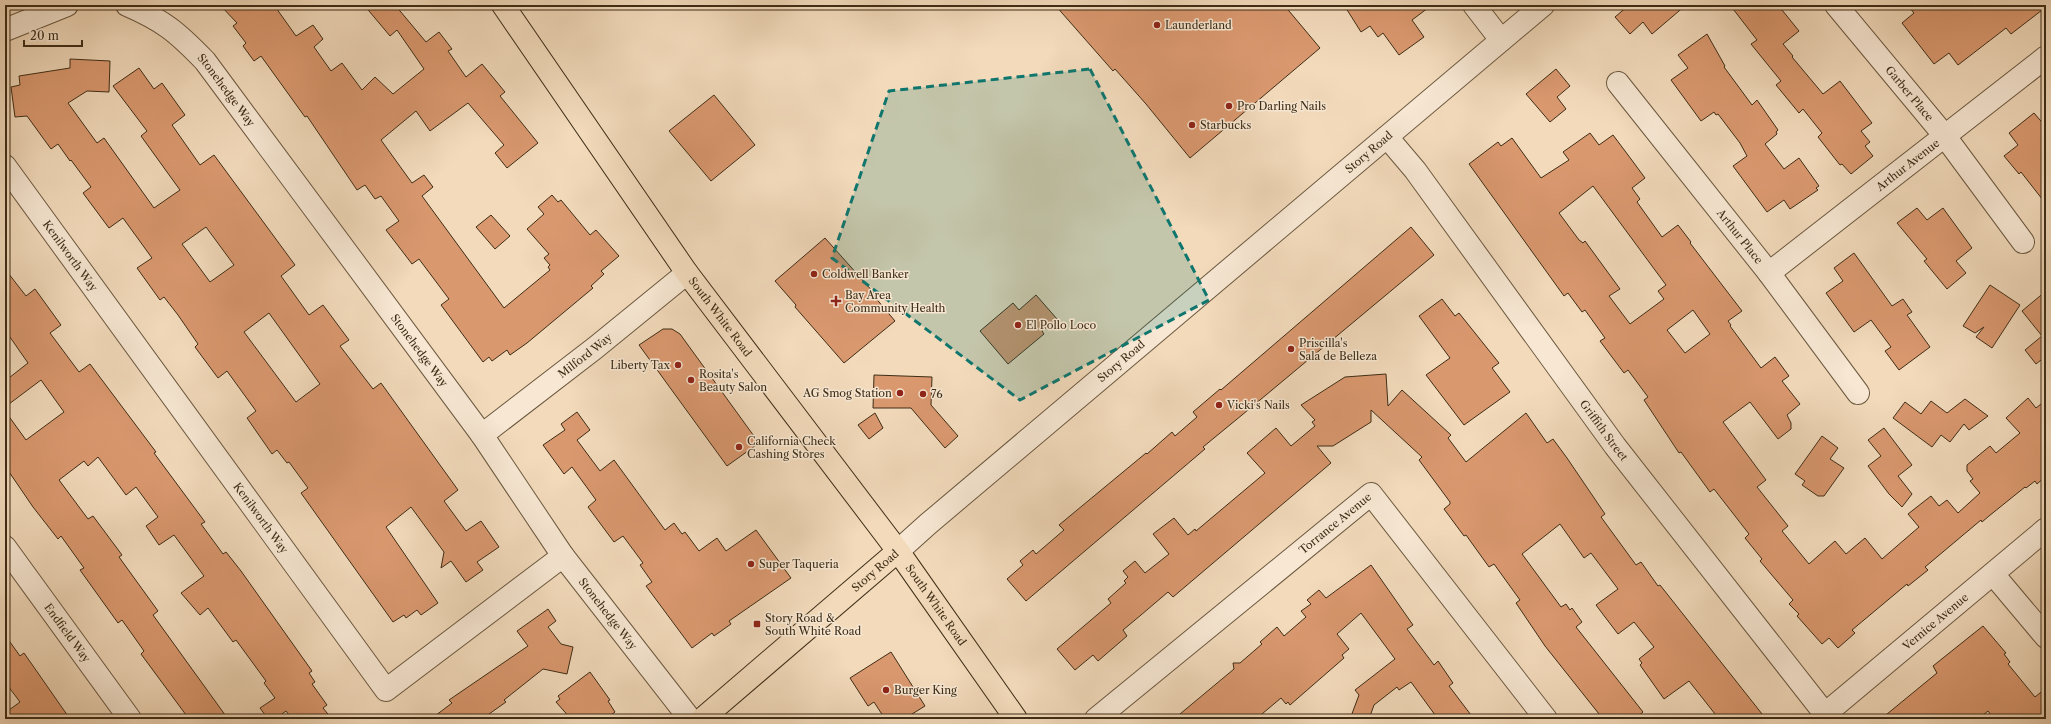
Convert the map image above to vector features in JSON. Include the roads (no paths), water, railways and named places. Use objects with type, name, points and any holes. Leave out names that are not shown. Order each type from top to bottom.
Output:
[{"type":"main road","name":"South White Road","points":[[503,5],[687,273],[898,551],[1016,719]]},
{"type":"main road","name":"Story Road","points":[[702,719],[898,551]]},
{"type":"street","points":[[5,30],[67,5]]},
{"type":"street","name":"Stonehedge Way","points":[[127,5],[154,17],[180,34],[205,61],[482,435],[563,556],[690,719]]},
{"type":"street","points":[[1474,5],[1502,40]]},
{"type":"street","name":"Story Road","points":[[898,551],[928,524],[1543,5]]},
{"type":"street","name":"Garber Place","points":[[1836,5],[1944,135],[2023,242]]},
{"type":"street","name":"Arthur Avenue","points":[[1769,273],[1944,135],[2046,57]]},
{"type":"street","name":"Arthur Place","points":[[1618,83],[1769,273],[1858,393]]},
{"type":"street","name":"Griffith Street","points":[[1387,137],[1414,170],[1615,446],[1827,717]]},
{"type":"street","name":"Kenilworth Way","points":[[5,166],[386,690],[563,556]]},
{"type":"street","name":"Milford Way","points":[[482,435],[589,352],[687,273]]},
{"type":"street","name":"Torrance Avenue","points":[[1096,719],[1371,494],[1546,719]]},
{"type":"street","name":"Vernice Avenue","points":[[1827,717],[2046,530]]},
{"type":"street","name":"Endfield Way","points":[[5,546],[130,719]]},
{"type":"street","points":[[1993,574],[2046,637]]},
{"type":"place","name":"Launderland","points":[[1157,25]]},
{"type":"place","name":"Pro Darling Nails","points":[[1229,106]]},
{"type":"place","name":"Starbucks","points":[[1192,125]]},
{"type":"place","name":"Coldwell Banker","points":[[814,274]]},
{"type":"place","name":"Bay Area Community Health","points":[[836,301]]},
{"type":"place","name":"El Pollo Loco","points":[[1018,325]]},
{"type":"place","name":"Priscilla's Sala de Belleza","points":[[1291,349]]},
{"type":"place","name":"Liberty Tax","points":[[678,365]]},
{"type":"place","name":"Rosita's Beauty Salon","points":[[691,380]]},
{"type":"place","name":"AG Smog Station","points":[[900,393]]},
{"type":"place","name":"76","points":[[923,394]]},
{"type":"place","name":"Vicki's Nails","points":[[1219,405]]},
{"type":"place","name":"California Check Cashing Stores","points":[[739,447]]},
{"type":"place","name":"Super Taqueria","points":[[751,564]]},
{"type":"place","name":"Story Road & South White Road","points":[[757,624]]},
{"type":"place","name":"Burger King","points":[[886,690]]}]
